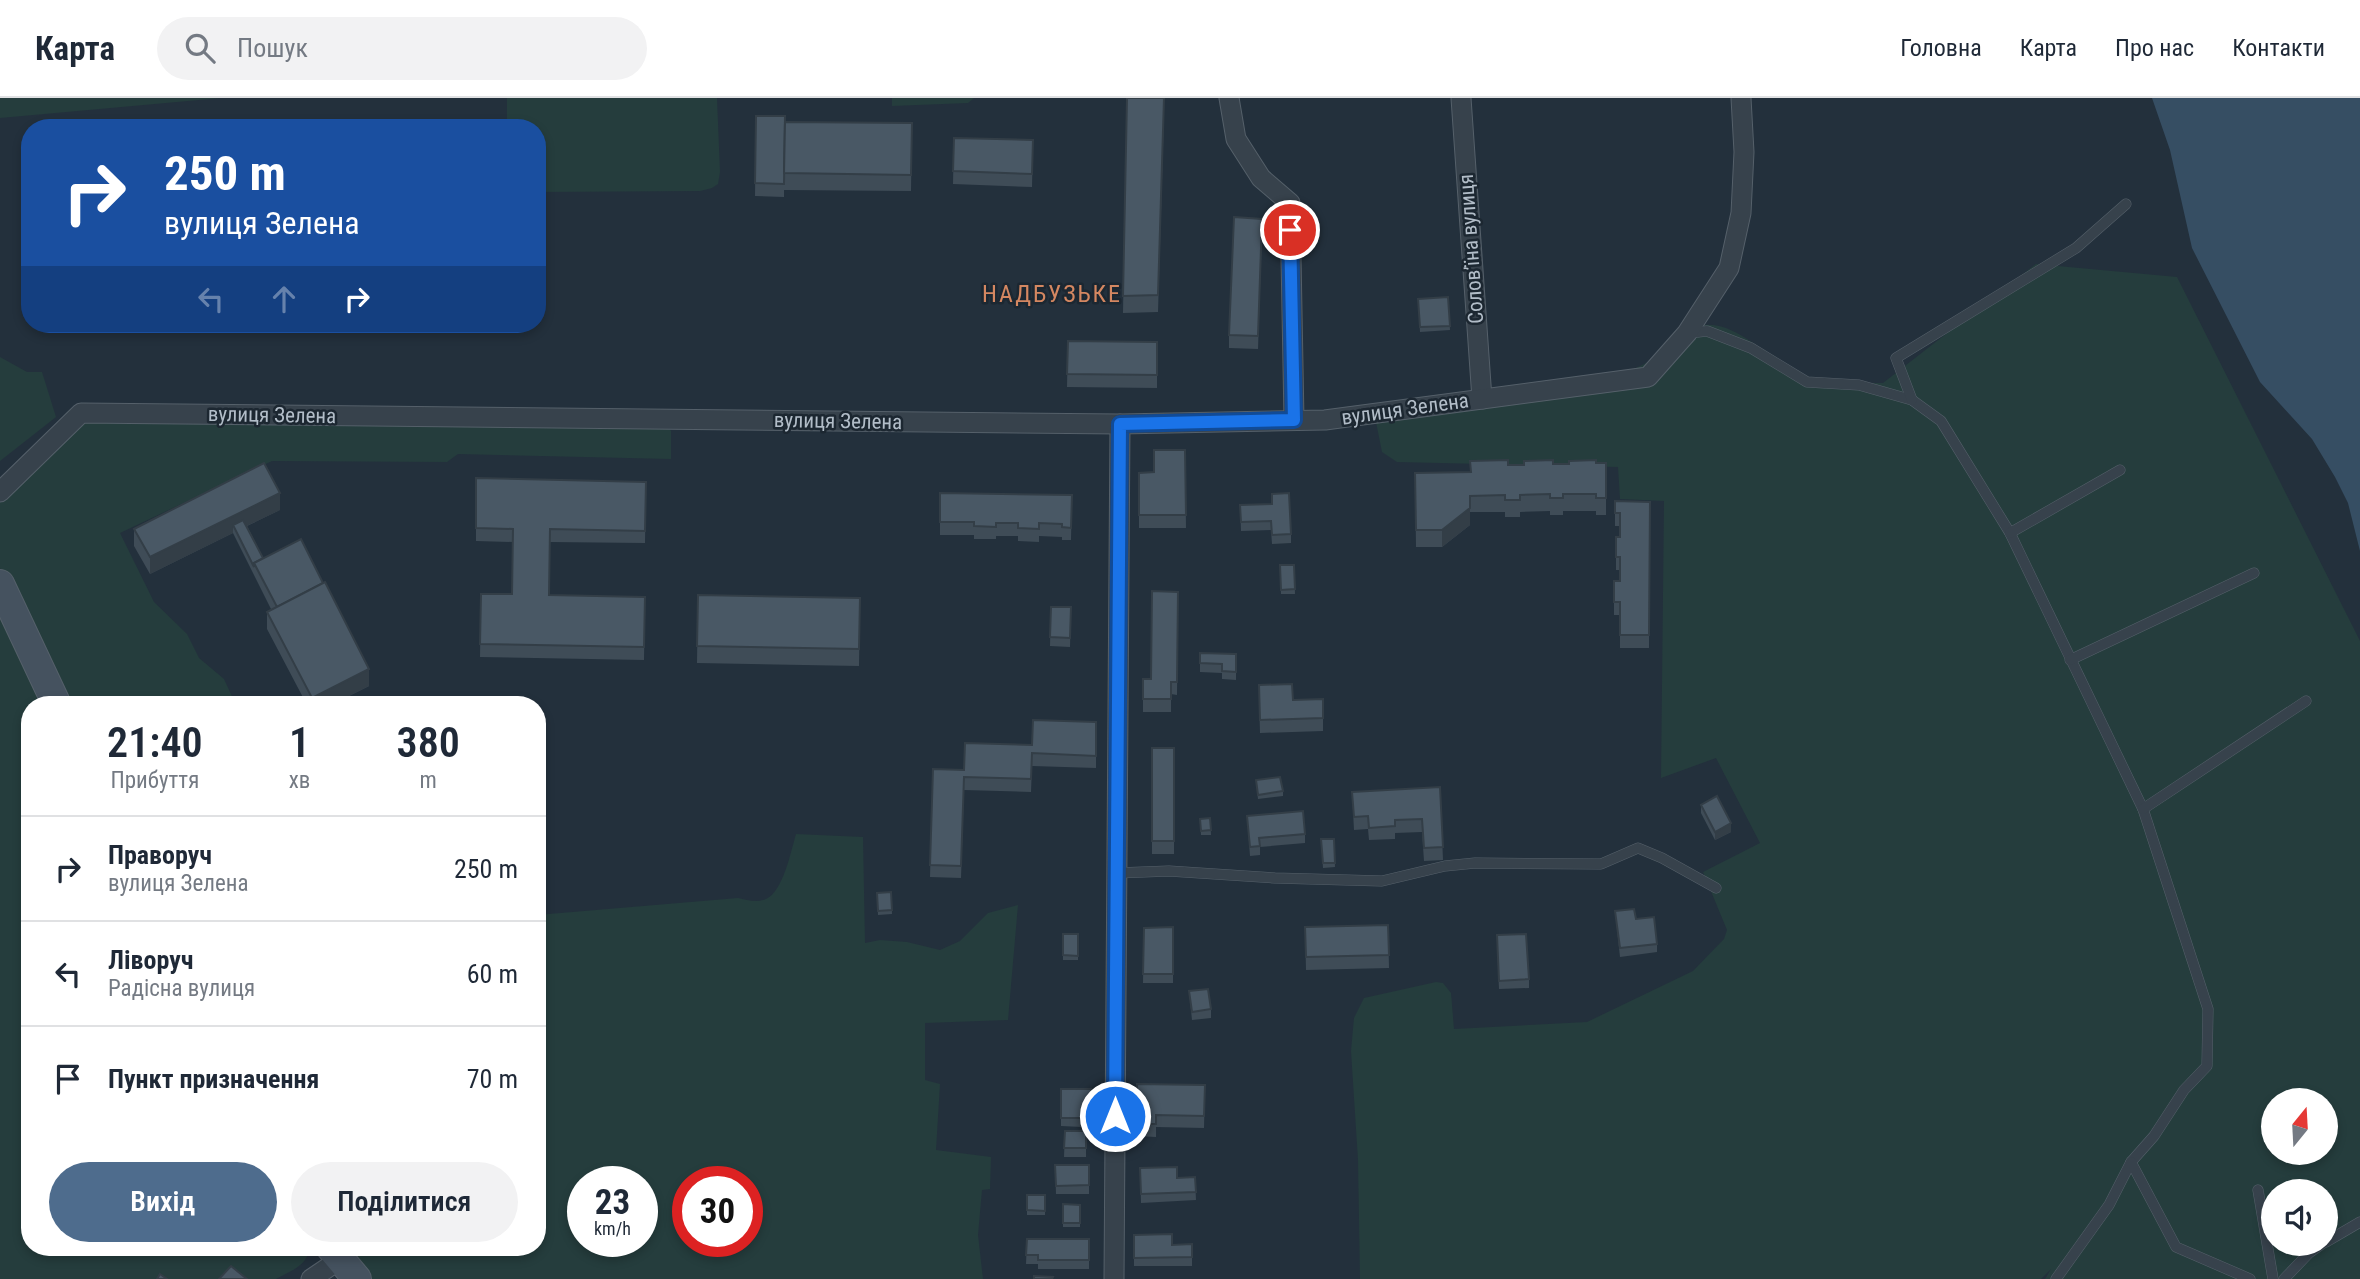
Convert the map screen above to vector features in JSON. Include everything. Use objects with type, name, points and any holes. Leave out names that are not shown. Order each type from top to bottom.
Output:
[{"type":"main road","points":[[0,584],[53,696]]},
{"type":"street","points":[[1229,98],[1236,139],[1261,178],[1290,203],[1294,420]]},
{"type":"street","name":"Соловʼїна вулиця","points":[[1461,98],[1482,399]]},
{"type":"street","name":"вулиця Зелена","points":[[0,492],[81,413],[1120,424],[1325,420],[1648,377],[1686,333],[1729,268],[1741,213],[1744,152],[1741,98]]},
{"type":"street","points":[[1114,1279],[1120,424]]},
{"type":"street","points":[[311,1279],[342,1262]]},
{"type":"lane","points":[[1912,400],[1896,358],[2076,248],[2126,204]]},
{"type":"lane","points":[[1686,333],[1707,331],[1751,348],[1807,382],[1859,385],[1912,400],[1941,421],[2010,533],[2143,809],[2208,1009],[2207,1066],[2184,1090],[2154,1136],[2131,1162],[2109,1205],[2056,1279]]},
{"type":"lane","points":[[2010,533],[2120,470]]},
{"type":"lane","points":[[2070,660],[2254,573]]},
{"type":"lane","points":[[2143,809],[2306,701]]},
{"type":"lane","points":[[1117,873],[1168,871],[1382,881],[1445,866],[1475,863],[1601,864],[1638,848],[1716,888]]},
{"type":"lane","points":[[2131,1162],[2176,1247],[2250,1279]]},
{"type":"lane","points":[[2258,1190],[2273,1279]]},
{"type":"lane","points":[[2338,1235],[2360,1222]]},
{"type":"lane","points":[[2284,1279],[2306,1256]]},
{"type":"green space","points":[[0,98],[221,98],[0,118]]},
{"type":"green space","points":[[507,98],[717,98],[720,172],[718,184],[700,191],[546,192],[546,119],[507,119]]},
{"type":"green space","points":[[892,98],[974,98],[968,103],[892,106]]},
{"type":"green space","points":[[2036,264],[2177,277],[2360,641],[2360,1279],[2045,1279],[2051,1269],[2041,1279],[1360,1279],[1358,1160],[1351,1051],[1354,1018],[1364,998],[1436,982],[1443,983],[1451,993],[1454,1029],[1587,1022],[1693,971],[1724,939],[1727,930],[1703,872],[1760,843],[1716,758],[1661,778],[1664,501],[1620,499],[1618,467],[1397,462],[1382,452],[1376,422],[1621,374],[1654,358],[1690,330],[1708,325],[1723,327],[1738,334],[1808,379],[1835,383],[1883,383]]},
{"type":"green space","points":[[0,357],[27,372],[42,372],[56,417],[0,461]]},
{"type":"green space","points":[[78,422],[667,425],[671,431],[671,459],[458,454],[447,462],[272,461],[120,533],[154,602],[187,634],[199,658],[224,679],[232,696],[60,696],[0,568],[0,485]]},
{"type":"green space","points":[[0,618],[38,696],[21,696],[21,1256],[307,1256],[302,1264],[276,1279],[0,1279]]},
{"type":"green space","points":[[796,834],[863,837],[865,943],[880,940],[907,942],[940,950],[960,941],[988,913],[1018,905],[1008,1020],[925,1023],[925,1080],[940,1084],[936,1150],[991,1157],[990,1189],[982,1190],[978,1235],[983,1279],[366,1279],[347,1256],[546,1256],[546,914],[738,898],[763,900],[772,895],[782,880]]},
{"type":"water","points":[[2152,98],[2360,98],[2360,551],[2348,503],[2335,477],[2312,439],[2260,382],[2192,248],[2170,150]]},
{"type":"building","points":[[1127,98],[1164,98],[1158,295],[1123,296]]},
{"type":"building","points":[[756,116],[785,116],[784,184],[755,183]]},
{"type":"building","points":[[785,122],[912,123],[911,175],[784,173]]},
{"type":"building","points":[[954,138],[1033,140],[1032,174],[953,171]]},
{"type":"building","points":[[1234,217],[1262,219],[1258,336],[1229,335]]},
{"type":"building","points":[[1448,297],[1450,326],[1420,327],[1418,299]]},
{"type":"building","points":[[1068,341],[1157,342],[1157,375],[1067,374]]},
{"type":"building","points":[[1154,450],[1185,450],[1186,515],[1139,515],[1139,473],[1154,472]]},
{"type":"building","points":[[1508,460],[1508,465],[1524,465],[1524,461],[1553,460],[1553,464],[1596,460],[1596,463],[1606,463],[1606,498],[1596,498],[1596,494],[1563,494],[1563,498],[1550,498],[1550,494],[1520,495],[1520,500],[1505,500],[1505,495],[1470,496],[1470,508],[1442,530],[1416,530],[1415,473],[1471,472],[1470,461]]},
{"type":"building","points":[[264,463],[280,493],[150,557],[134,529]]},
{"type":"building","points":[[476,478],[646,482],[645,531],[550,529],[549,595],[645,597],[644,647],[480,644],[481,594],[512,594],[513,529],[476,528]]},
{"type":"building","points":[[940,493],[1072,495],[1071,528],[1062,527],[1062,524],[1039,523],[1039,529],[1018,528],[1018,523],[996,523],[996,527],[974,526],[974,522],[940,522]]},
{"type":"building","points":[[1289,493],[1291,534],[1272,535],[1271,521],[1241,522],[1240,505],[1272,504],[1272,494]]},
{"type":"building","points":[[1615,501],[1650,502],[1649,635],[1620,635],[1620,602],[1614,602],[1614,581],[1620,581],[1620,557],[1616,557],[1616,537],[1620,537],[1620,513],[1615,513]]},
{"type":"building","points":[[243,520],[263,558],[254,563],[254,567],[233,525]]},
{"type":"building","points":[[301,539],[323,583],[277,607],[254,563]]},
{"type":"building","points":[[1280,565],[1294,565],[1295,589],[1281,590]]},
{"type":"building","points":[[325,582],[369,669],[311,696],[267,612]]},
{"type":"building","points":[[1152,591],[1178,592],[1177,682],[1171,682],[1171,699],[1143,699],[1143,679],[1151,679]]},
{"type":"building","points":[[698,595],[860,598],[859,649],[697,646]]},
{"type":"building","points":[[1051,607],[1071,607],[1070,638],[1050,637]]},
{"type":"building","points":[[1200,653],[1236,654],[1236,672],[1222,671],[1222,664],[1200,663]]},
{"type":"building","points":[[1292,684],[1293,700],[1323,699],[1323,718],[1260,720],[1259,685]]},
{"type":"building","points":[[1033,720],[1096,722],[1096,756],[1032,753],[1031,779],[964,777],[961,866],[930,865],[933,769],[964,770],[965,743],[1032,745]]},
{"type":"building","points":[[1152,748],[1174,748],[1174,841],[1152,841]]},
{"type":"building","points":[[1280,777],[1283,791],[1258,795],[1256,780]]},
{"type":"building","points":[[1440,787],[1443,847],[1424,848],[1422,819],[1395,820],[1395,826],[1369,828],[1368,816],[1354,817],[1352,792]]},
{"type":"building","points":[[1717,796],[1731,823],[1715,832],[1701,805]]},
{"type":"building","points":[[1303,811],[1305,834],[1259,838],[1260,846],[1250,847],[1247,816]]},
{"type":"building","points":[[1210,818],[1211,830],[1201,831],[1200,819]]},
{"type":"building","points":[[1321,839],[1334,839],[1335,863],[1323,863]]},
{"type":"building","points":[[891,892],[892,910],[878,911],[877,893]]},
{"type":"building","points":[[1634,909],[1636,919],[1654,917],[1657,944],[1620,948],[1615,911]]},
{"type":"building","points":[[1388,925],[1389,955],[1306,957],[1305,927]]},
{"type":"building","points":[[1173,927],[1173,974],[1143,974],[1144,928]]},
{"type":"building","points":[[1063,934],[1078,934],[1078,956],[1063,955]]},
{"type":"building","points":[[1526,934],[1529,979],[1499,981],[1497,935]]},
{"type":"building","points":[[1208,989],[1211,1009],[1192,1012],[1189,991]]},
{"type":"building","points":[[1137,1084],[1205,1085],[1204,1116],[1156,1115],[1156,1124],[1136,1124]]},
{"type":"building","points":[[1061,1089],[1091,1089],[1091,1112],[1082,1112],[1082,1118],[1061,1118]]},
{"type":"building","points":[[1065,1131],[1086,1131],[1086,1148],[1064,1148]]},
{"type":"building","points":[[1055,1165],[1089,1165],[1089,1185],[1056,1186]]},
{"type":"building","points":[[1177,1167],[1177,1178],[1195,1177],[1196,1192],[1141,1194],[1140,1168]]},
{"type":"building","points":[[1027,1195],[1045,1195],[1045,1211],[1027,1210]]},
{"type":"building","points":[[1063,1204],[1080,1205],[1080,1223],[1063,1223]]},
{"type":"building","points":[[1172,1234],[1172,1245],[1192,1244],[1192,1257],[1134,1258],[1134,1235]]},
{"type":"building","points":[[1027,1239],[1089,1239],[1089,1260],[1038,1260],[1038,1255],[1026,1255]]},
{"type":"building","points":[[231,1266],[247,1279],[219,1279]]},
{"type":"building","points":[[1034,1276],[1053,1277],[1034,1279]]},
{"type":"district","name":"НАДБУЗЬКЕ","points":[[1052,294]]},
{"type":"route","points":[[1115,1116],[1120,424],[1294,420],[1290,230]]}]
